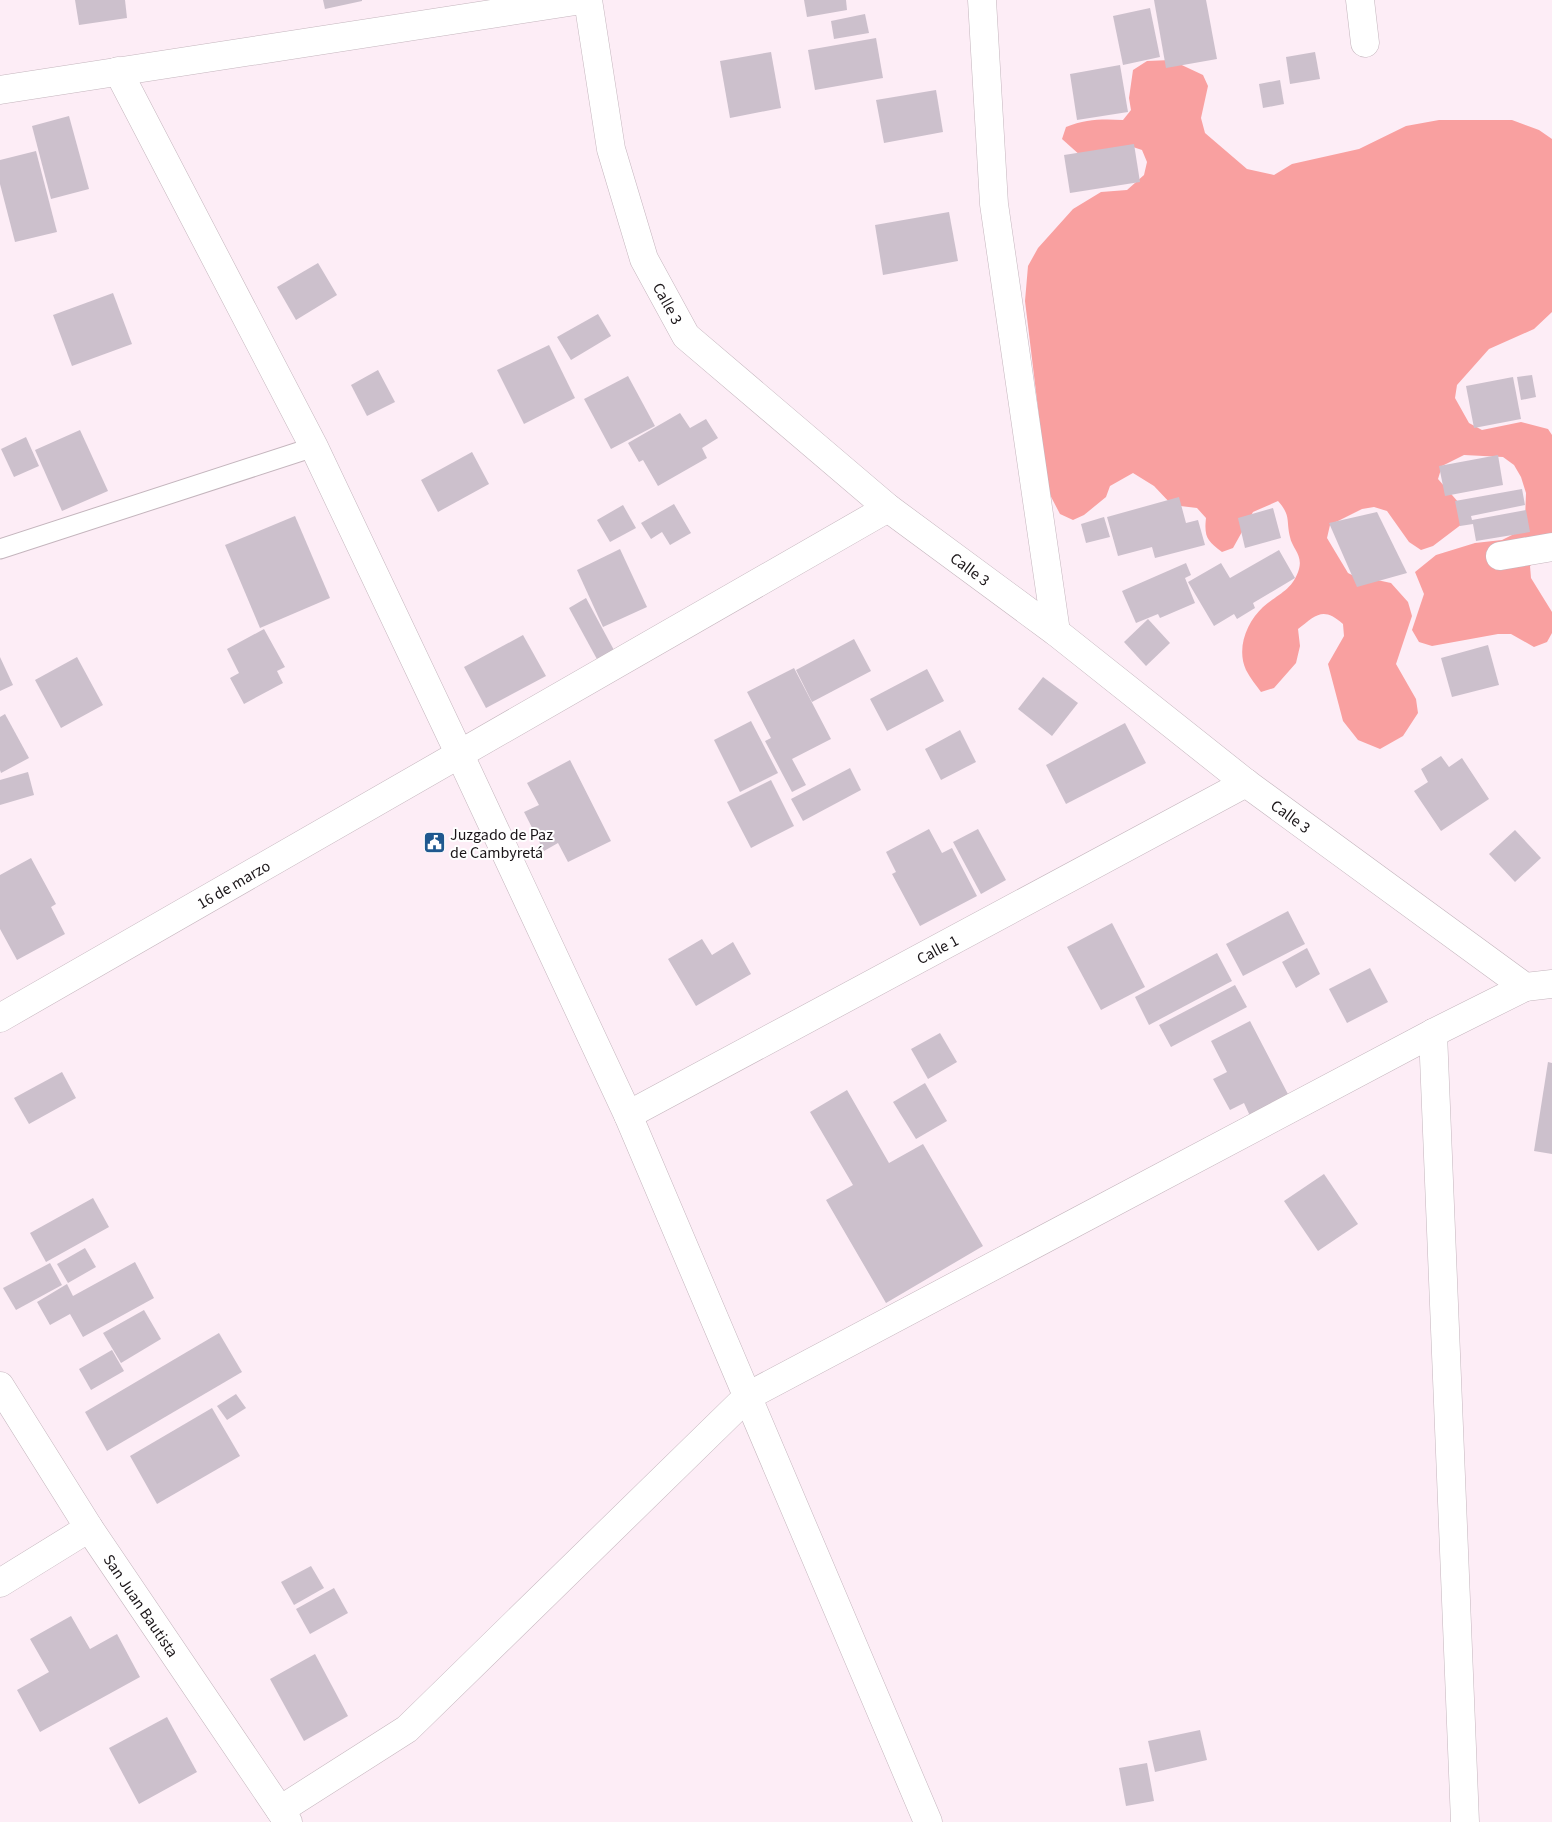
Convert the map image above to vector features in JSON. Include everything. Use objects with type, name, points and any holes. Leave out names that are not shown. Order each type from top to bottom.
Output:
[{"type":"street","points":[[0,90],[582,0]]},
{"type":"street","name":"Calle 3","points":[[588,0],[610,149],[644,259],[686,336],[888,508],[1056,632],[1246,783],[1525,988]]},
{"type":"street","points":[[982,0],[994,204],[1056,632]]},
{"type":"street","points":[[1360,0],[1364,43]]},
{"type":"street","points":[[118,71],[314,447],[462,751],[628,1115],[928,1822]]},
{"type":"street","name":"16 de marzo","points":[[0,1018],[888,508]]},
{"type":"street","points":[[1500,556],[1552,547]]},
{"type":"street","name":"Calle 1","points":[[628,1115],[1246,783]]},
{"type":"street","points":[[284,1816],[407,1729],[748,1396],[1433,1033],[1525,988],[1552,984]]},
{"type":"street","points":[[1433,1033],[1466,1822]]},
{"type":"street","name":"San Juan Bautista","points":[[0,1386],[89,1528],[284,1816]]},
{"type":"street","points":[[0,1583],[89,1528]]},
{"type":"lane","points":[[0,549],[314,447]]},
{"type":"shaded area","points":[[1171,60],[1203,75],[1208,86],[1201,118],[1205,133],[1247,169],[1274,175],[1292,164],[1359,149],[1406,126],[1439,120],[1512,120],[1539,130],[1552,139],[1552,312],[1534,329],[1489,349],[1457,385],[1455,398],[1469,423],[1482,430],[1521,422],[1548,429],[1552,435],[1552,546],[1530,566],[1531,578],[1552,612],[1552,633],[1547,642],[1534,647],[1511,634],[1498,634],[1432,646],[1419,642],[1412,630],[1424,594],[1415,572],[1436,555],[1475,543],[1502,540],[1516,533],[1525,521],[1526,493],[1521,477],[1514,465],[1503,457],[1464,455],[1442,466],[1438,479],[1466,511],[1462,524],[1433,546],[1421,550],[1409,542],[1387,511],[1374,507],[1362,509],[1330,525],[1327,538],[1348,573],[1362,580],[1377,580],[1391,583],[1408,602],[1412,616],[1396,664],[1416,699],[1418,713],[1403,736],[1380,749],[1358,740],[1343,721],[1328,664],[1344,636],[1343,624],[1336,618],[1320,614],[1298,629],[1300,646],[1296,663],[1274,688],[1261,692],[1246,670],[1243,662],[1243,644],[1252,620],[1263,607],[1289,587],[1296,576],[1300,564],[1297,552],[1291,541],[1286,514],[1278,501],[1253,512],[1233,548],[1222,552],[1208,538],[1206,534],[1206,518],[1197,508],[1172,505],[1154,486],[1133,473],[1110,486],[1106,497],[1084,515],[1073,520],[1060,514],[1048,491],[1025,301],[1028,266],[1038,248],[1073,209],[1101,192],[1127,190],[1144,175],[1147,162],[1142,150],[1130,146],[1081,156],[1062,139],[1066,127],[1073,124],[1094,120],[1123,120],[1131,110],[1129,98],[1133,70],[1147,61]]},
{"type":"building","points":[[75,0],[125,0],[127,18],[79,25]]},
{"type":"building","points":[[323,0],[362,0],[362,1],[325,9]]},
{"type":"building","points":[[804,0],[846,0],[847,10],[807,17]]},
{"type":"building","points":[[1154,0],[1206,0],[1217,59],[1166,68]]},
{"type":"building","points":[[1150,8],[1160,57],[1123,65],[1113,16]]},
{"type":"building","points":[[865,14],[869,33],[834,39],[831,21]]},
{"type":"building","points":[[876,38],[883,78],[815,90],[808,50]]},
{"type":"building","points":[[771,52],[781,108],[730,118],[720,61]]},
{"type":"building","points":[[1315,52],[1320,79],[1290,84],[1286,57]]},
{"type":"building","points":[[1120,65],[1128,112],[1077,120],[1070,74]]},
{"type":"building","points":[[1280,80],[1284,104],[1263,108],[1259,84]]},
{"type":"building","points":[[936,90],[943,132],[884,143],[876,100]]},
{"type":"building","points":[[69,116],[89,189],[51,199],[32,126]]},
{"type":"building","points":[[1134,144],[1140,182],[1070,193],[1064,155]]},
{"type":"building","points":[[36,151],[57,232],[15,242],[0,184],[0,160]]},
{"type":"building","points":[[949,212],[958,261],[883,275],[875,225]]},
{"type":"building","points":[[318,263],[337,295],[296,320],[277,287]]},
{"type":"building","points":[[113,293],[132,344],[72,366],[53,315]]},
{"type":"building","points":[[598,314],[611,336],[571,360],[557,337]]},
{"type":"building","points":[[549,345],[575,398],[524,424],[497,370]]},
{"type":"building","points":[[378,370],[395,402],[367,416],[351,385]]},
{"type":"building","points":[[1532,375],[1536,397],[1521,400],[1517,377]]},
{"type":"building","points":[[628,376],[655,426],[611,449],[584,399]]},
{"type":"building","points":[[1513,377],[1521,419],[1474,428],[1466,386]]},
{"type":"building","points":[[680,413],[690,428],[706,419],[718,438],[702,448],[707,458],[658,486],[643,460],[639,462],[628,443]]},
{"type":"building","points":[[80,430],[108,491],[62,511],[35,450]]},
{"type":"building","points":[[26,437],[39,466],[14,477],[1,449]]},
{"type":"building","points":[[472,452],[489,484],[438,512],[421,480]]},
{"type":"building","points":[[1498,455],[1503,485],[1445,496],[1439,466]]},
{"type":"building","points":[[1522,489],[1525,505],[1471,516],[1472,520],[1526,510],[1530,532],[1476,541],[1473,524],[1460,526],[1455,501]]},
{"type":"building","points":[[1179,497],[1186,523],[1198,520],[1205,545],[1155,558],[1152,547],[1118,556],[1107,517]]},
{"type":"building","points":[[674,504],[691,533],[670,545],[662,532],[651,539],[641,523]]},
{"type":"building","points":[[623,505],[636,528],[610,542],[597,520]]},
{"type":"building","points":[[1273,508],[1281,538],[1245,548],[1238,518]]},
{"type":"building","points":[[1377,512],[1407,573],[1357,587],[1329,523]]},
{"type":"building","points":[[295,516],[330,598],[260,628],[225,545]]},
{"type":"building","points":[[1104,517],[1110,537],[1086,543],[1081,524]]},
{"type":"building","points":[[620,549],[647,607],[603,627],[577,570]]},
{"type":"building","points":[[1279,550],[1295,578],[1253,603],[1255,608],[1237,619],[1234,614],[1214,626],[1188,582],[1221,563],[1230,578]]},
{"type":"building","points":[[1186,563],[1191,575],[1185,578],[1195,603],[1160,618],[1158,614],[1136,623],[1122,591]]},
{"type":"building","points":[[586,598],[615,652],[598,661],[569,608]]},
{"type":"building","points":[[1148,619],[1170,643],[1146,666],[1124,642]]},
{"type":"building","points":[[264,629],[285,667],[277,671],[283,683],[244,704],[230,678],[239,673],[227,649]]},
{"type":"building","points":[[523,635],[546,676],[486,708],[464,667]]},
{"type":"building","points":[[854,639],[871,671],[812,702],[796,670]]},
{"type":"building","points":[[1488,645],[1499,685],[1452,697],[1441,658]]},
{"type":"building","points":[[0,657],[13,685],[0,691]]},
{"type":"building","points":[[77,657],[103,705],[61,728],[35,680]]},
{"type":"building","points":[[794,668],[831,739],[792,759],[806,785],[792,792],[765,741],[771,738],[747,692]]},
{"type":"building","points":[[927,669],[944,701],[887,731],[870,699]]},
{"type":"building","points":[[1043,677],[1078,703],[1052,736],[1018,709]]},
{"type":"building","points":[[5,714],[29,758],[1,773],[0,717]]},
{"type":"building","points":[[751,721],[778,773],[740,792],[714,740]]},
{"type":"building","points":[[1125,723],[1146,763],[1066,804],[1046,765]]},
{"type":"building","points":[[960,730],[976,762],[941,780],[925,749]]},
{"type":"building","points":[[1441,756],[1449,767],[1462,758],[1489,799],[1441,831],[1414,791],[1428,782],[1421,769]]},
{"type":"building","points":[[570,760],[611,841],[568,862],[558,843],[544,851],[524,812],[539,805],[527,783]]},
{"type":"building","points":[[850,768],[861,790],[803,821],[791,799]]},
{"type":"building","points":[[28,772],[34,795],[0,805],[0,780]]},
{"type":"building","points":[[771,780],[794,826],[751,848],[727,802]]},
{"type":"building","points":[[929,829],[942,853],[952,848],[977,896],[920,926],[892,874],[896,872],[886,852]]},
{"type":"building","points":[[978,829],[1006,880],[981,894],[953,842]]},
{"type":"building","points":[[1515,830],[1541,858],[1515,882],[1489,854]]},
{"type":"building","points":[[31,858],[56,904],[51,907],[65,934],[17,960],[0,929],[0,875]]},
{"type":"building","points":[[1288,911],[1305,944],[1243,976],[1226,944]]},
{"type":"building","points":[[1112,923],[1145,987],[1101,1010],[1067,947]]},
{"type":"building","points":[[702,939],[712,955],[733,942],[751,974],[696,1006],[668,959]]},
{"type":"building","points":[[1307,948],[1320,974],[1296,988],[1282,962]]},
{"type":"building","points":[[1217,953],[1232,981],[1149,1025],[1135,997]]},
{"type":"building","points":[[1370,968],[1388,1002],[1347,1023],[1329,989]]},
{"type":"building","points":[[1235,985],[1247,1007],[1171,1047],[1159,1025]]},
{"type":"building","points":[[1250,1021],[1290,1098],[1251,1118],[1244,1103],[1230,1110],[1213,1079],[1227,1072],[1211,1041]]},
{"type":"building","points":[[940,1033],[957,1062],[928,1079],[911,1049]]},
{"type":"building","points":[[1548,1062],[1552,1063],[1552,1154],[1534,1151]]},
{"type":"building","points":[[62,1072],[76,1098],[29,1124],[14,1098]]},
{"type":"building","points":[[925,1083],[947,1121],[916,1139],[893,1102]]},
{"type":"building","points":[[847,1090],[889,1163],[923,1144],[983,1246],[886,1303],[826,1200],[853,1185],[810,1112]]},
{"type":"building","points":[[1324,1174],[1358,1224],[1318,1251],[1284,1201]]},
{"type":"building","points":[[93,1198],[109,1227],[46,1262],[30,1233]]},
{"type":"building","points":[[85,1248],[96,1267],[68,1283],[57,1264]]},
{"type":"building","points":[[135,1262],[154,1298],[83,1337],[70,1314],[50,1325],[37,1302],[67,1284],[73,1296]]},
{"type":"building","points":[[50,1263],[62,1285],[16,1310],[3,1288]]},
{"type":"building","points":[[144,1310],[161,1339],[121,1363],[103,1333]]},
{"type":"building","points":[[219,1333],[242,1372],[107,1451],[85,1412]]},
{"type":"building","points":[[112,1350],[124,1371],[91,1390],[79,1369]]},
{"type":"building","points":[[236,1394],[246,1408],[227,1420],[217,1406]]},
{"type":"building","points":[[212,1408],[240,1456],[157,1504],[130,1456]]},
{"type":"building","points":[[311,1566],[324,1588],[294,1605],[281,1582]]},
{"type":"building","points":[[334,1588],[348,1613],[310,1634],[296,1609]]},
{"type":"building","points":[[71,1616],[90,1649],[117,1634],[140,1677],[40,1732],[17,1690],[49,1672],[30,1639]]},
{"type":"building","points":[[315,1654],[348,1716],[304,1741],[270,1679]]},
{"type":"building","points":[[167,1717],[197,1772],[139,1804],[109,1748]]},
{"type":"building","points":[[1200,1730],[1207,1760],[1155,1772],[1148,1741]]},
{"type":"building","points":[[1147,1763],[1154,1801],[1126,1806],[1119,1768]]},
{"type":"place","name":"Juzgado de Paz de Cambyretá","points":[[434,843]]}]
